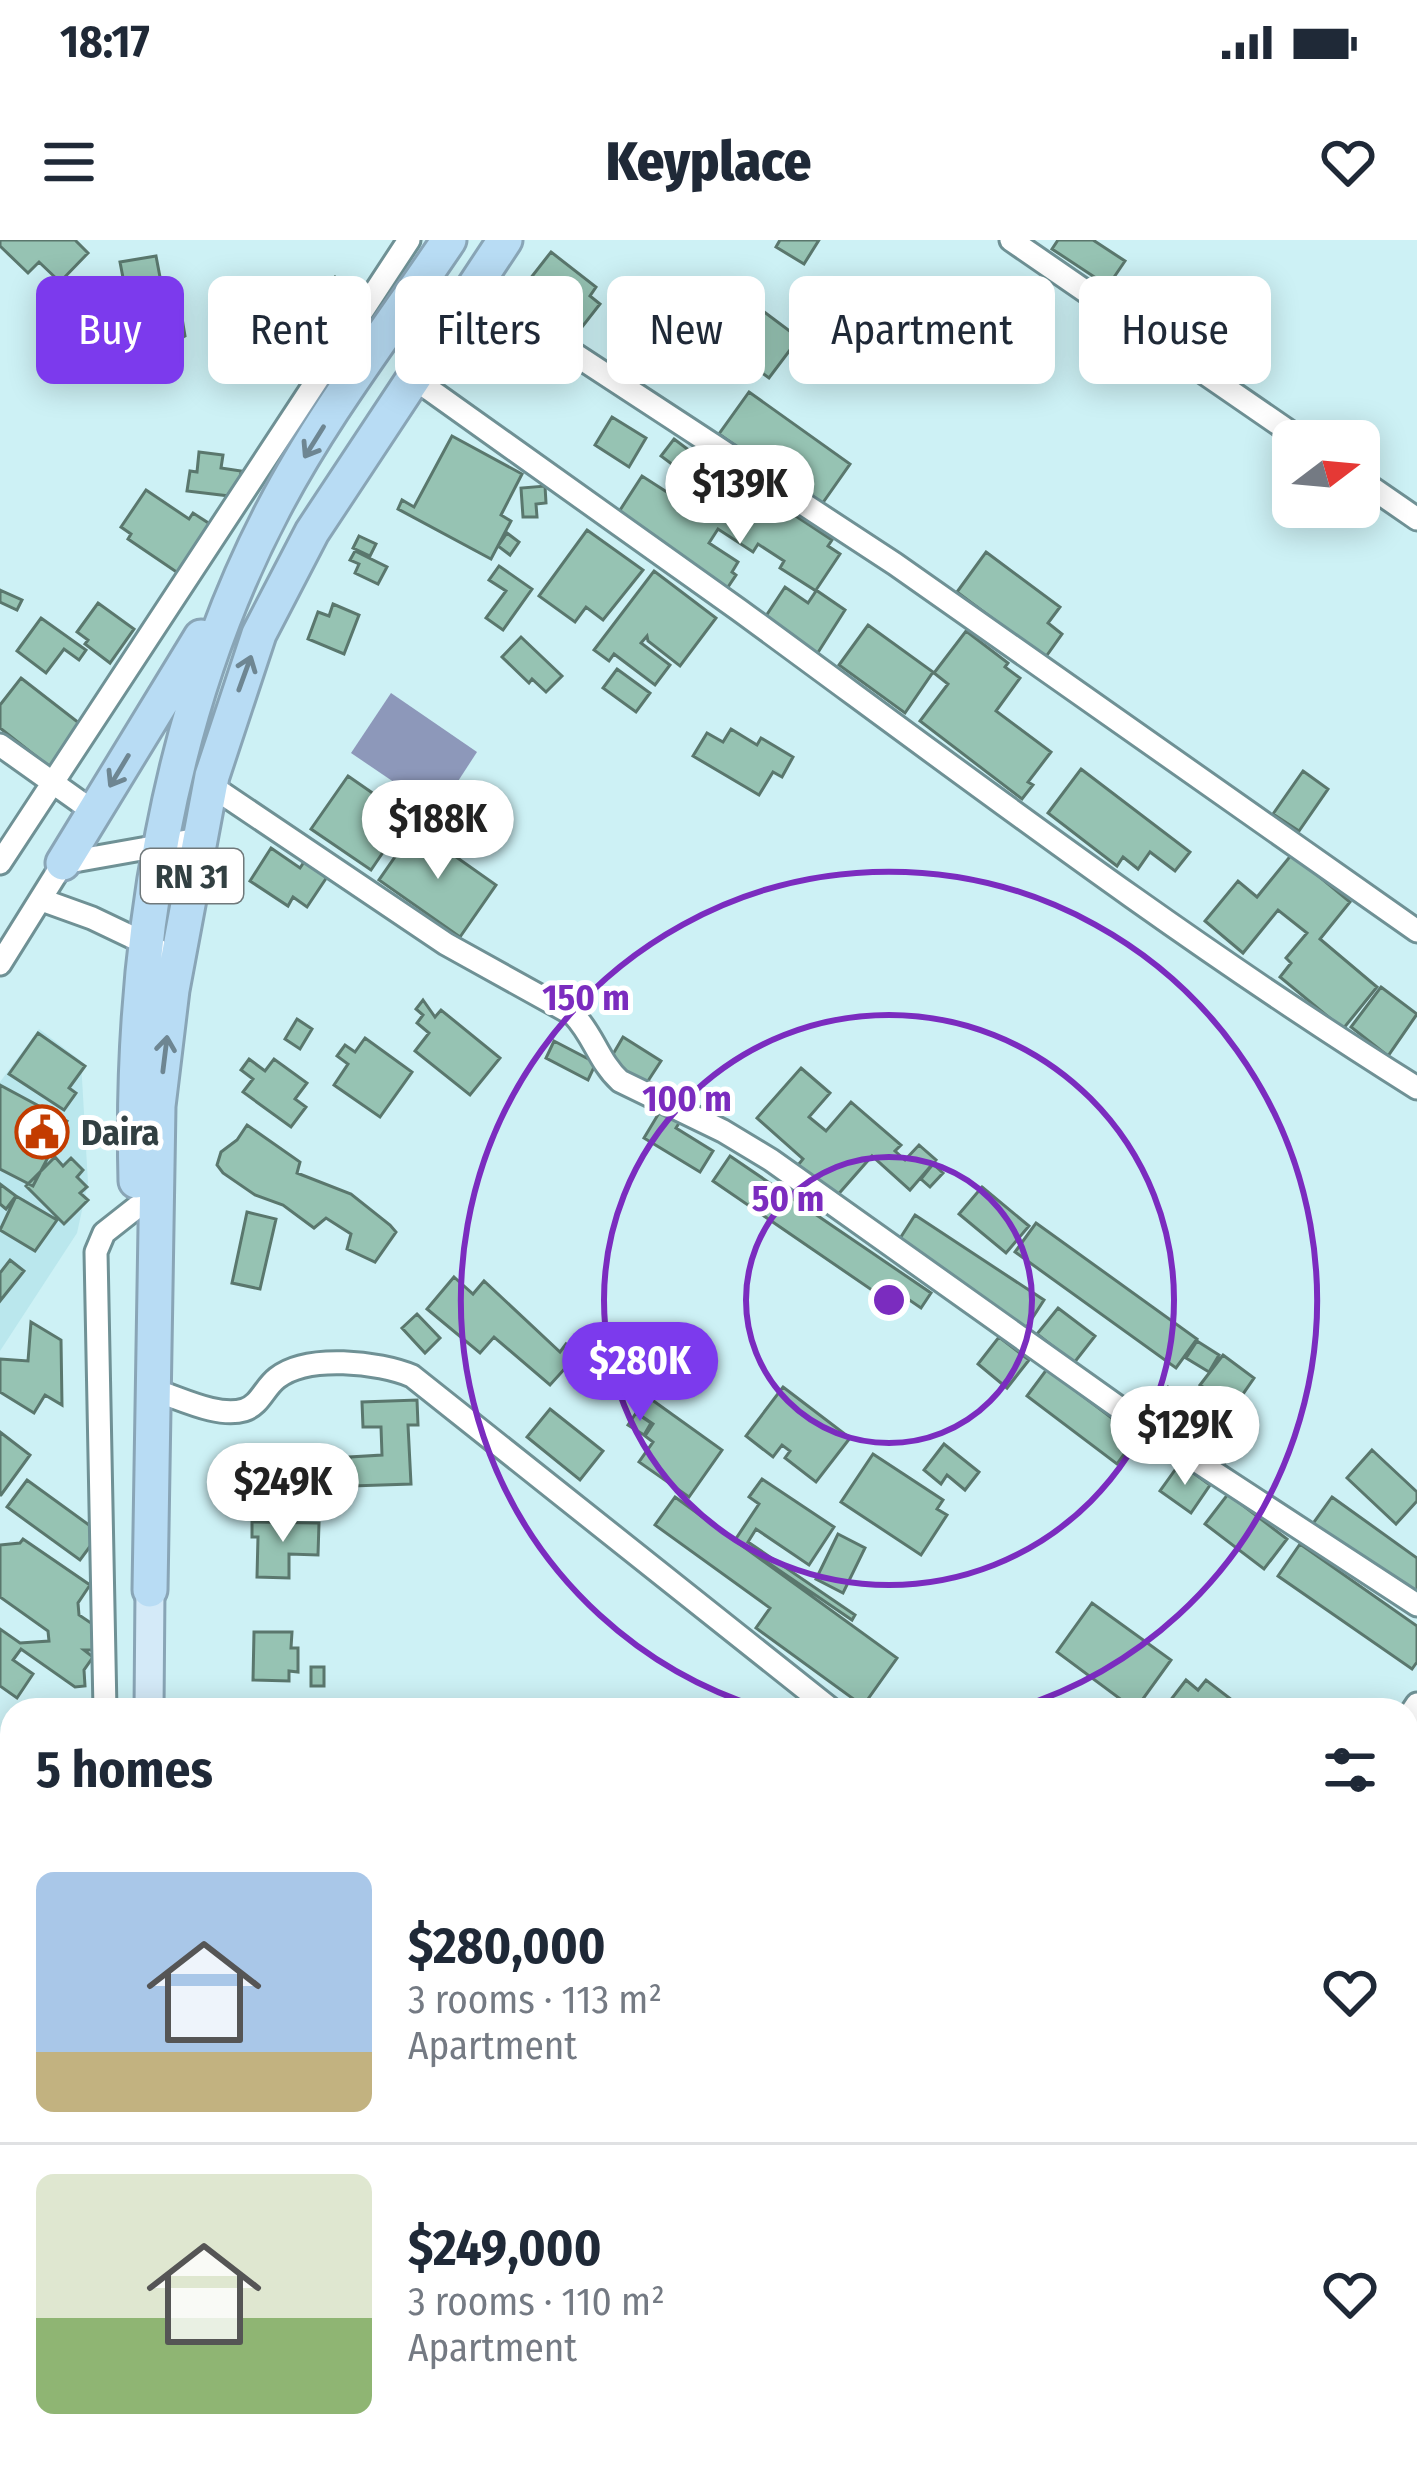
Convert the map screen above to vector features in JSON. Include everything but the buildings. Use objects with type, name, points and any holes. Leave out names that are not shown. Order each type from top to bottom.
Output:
[{"type":"highway","name":"RN 31","points":[[150,1590],[163,846],[202,675],[246,564],[342,397],[449,240]]},
{"type":"highway","name":"RN 31","points":[[479,276],[505,240]]},
{"type":"highway","name":"RN 31","points":[[150,1590],[134,1096],[137,1022],[163,952],[259,634],[312,532],[407,384]]},
{"type":"highway","points":[[63,863],[246,564]]},
{"type":"main road","name":"RN 31","points":[[148,1698],[150,1590]]},
{"type":"street","points":[[0,863],[409,240]]},
{"type":"street","points":[[1011,240],[1272,420]]},
{"type":"street","points":[[583,359],[895,564],[1417,931]]},
{"type":"street","points":[[422,384],[1110,884],[1291,1010],[1417,1088]]},
{"type":"street","points":[[1380,493],[1417,518]]},
{"type":"street","points":[[0,745],[94,812]]},
{"type":"street","points":[[210,785],[446,944],[574,1015],[587,1028],[606,1069],[620,1081],[771,1160],[1166,1441],[1417,1605]]},
{"type":"street","points":[[2,954],[63,863],[198,839]]},
{"type":"street","points":[[41,900],[107,924],[163,952]]},
{"type":"street","points":[[105,1698],[96,1252],[104,1233],[137,1207]]},
{"type":"street","points":[[154,1390],[224,1412],[239,1412],[256,1403],[277,1378],[320,1364],[367,1363],[412,1376],[817,1698]]},
{"type":"shaded area","points":[[391,693],[477,752],[438,812],[351,753]]},
{"type":"shaded area","name":"Daira","points":[[39,1029],[81,1061],[88,1183],[77,1233],[0,1351],[0,1082]]},
{"type":"place","name":"Daira","points":[[42,1132]]}]
